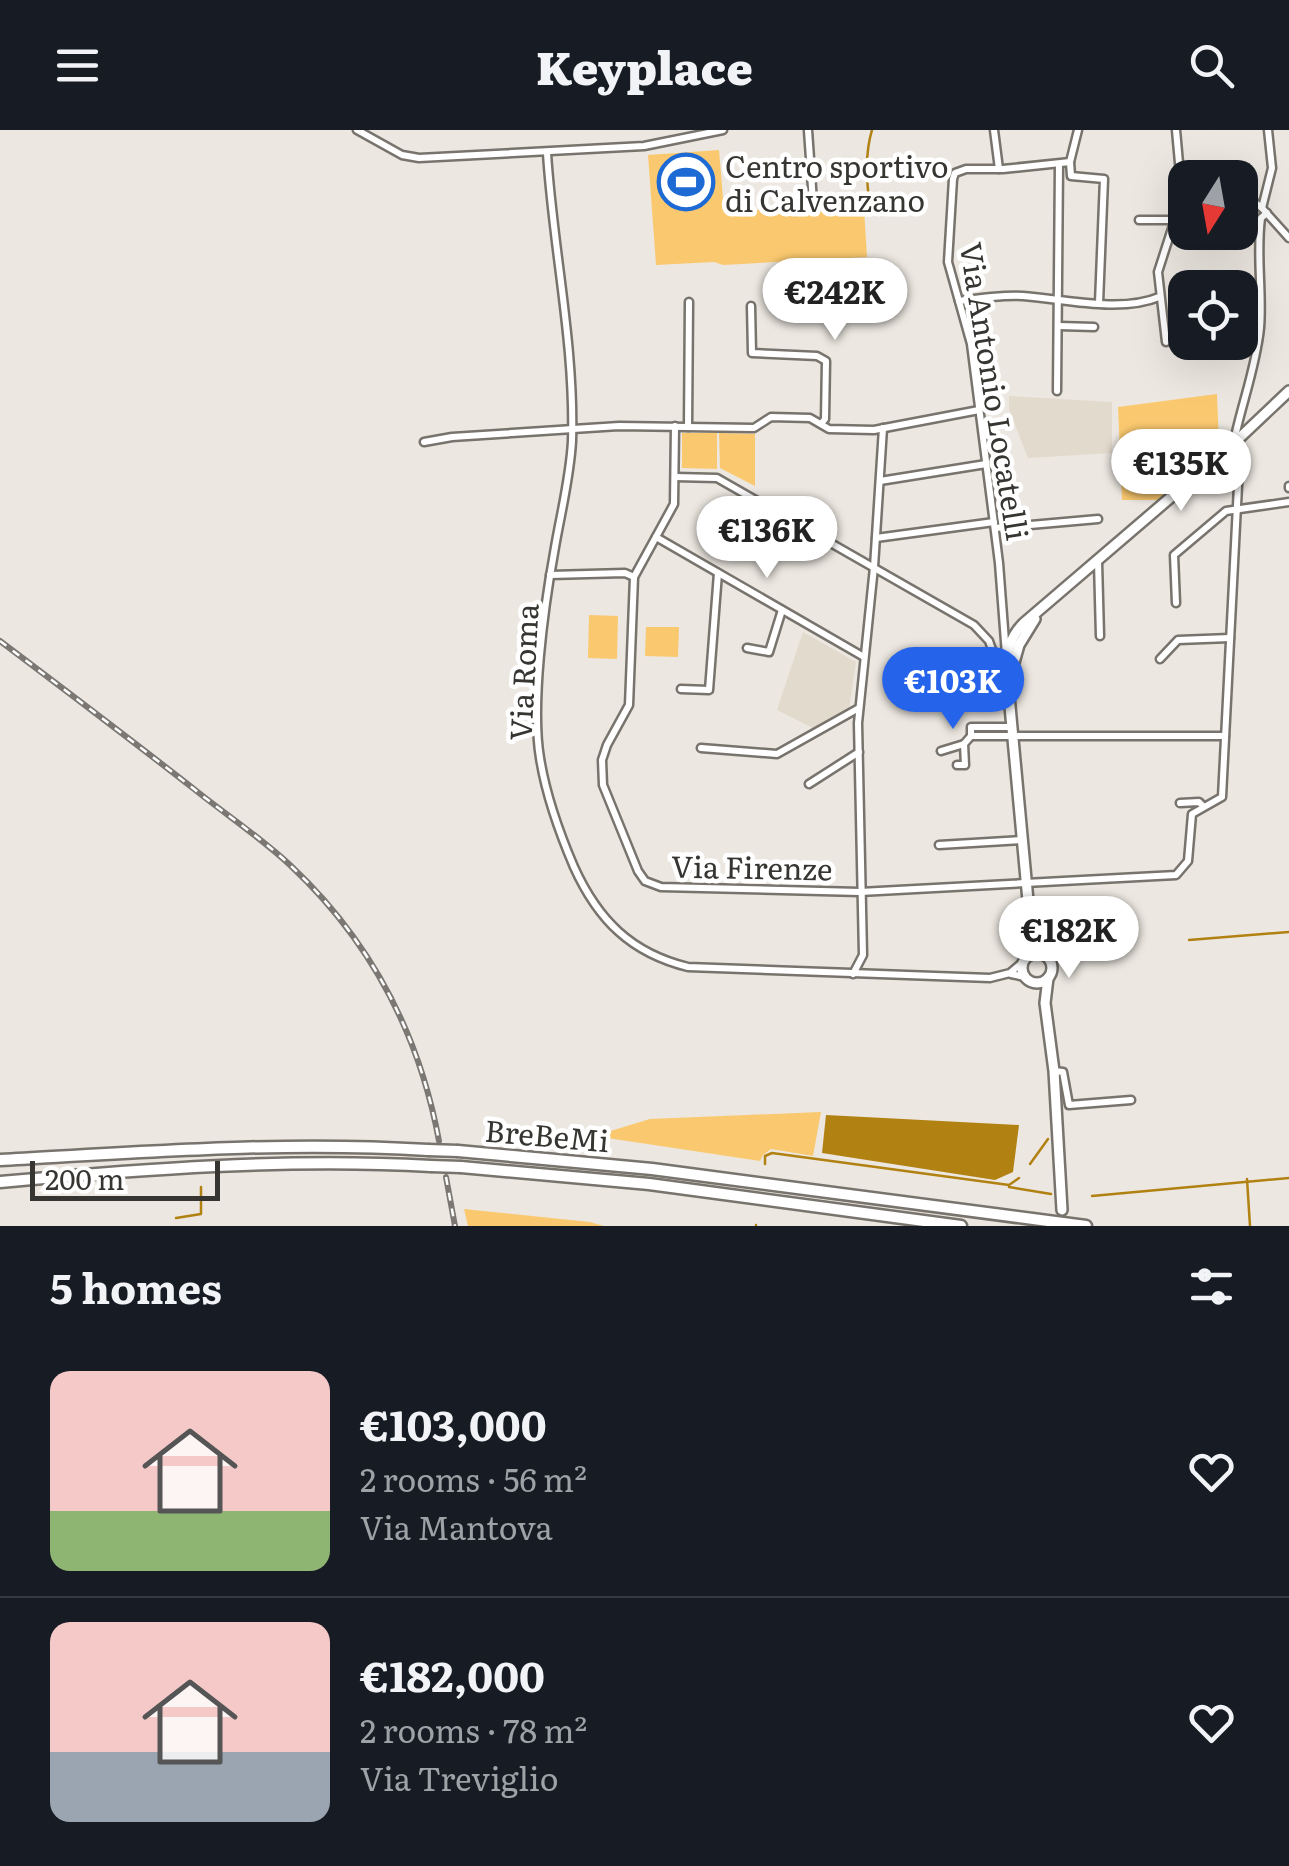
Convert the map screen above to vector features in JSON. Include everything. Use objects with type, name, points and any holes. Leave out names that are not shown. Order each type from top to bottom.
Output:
[{"type":"highway","name":"BreBeMi","points":[[0,1160],[220,1147],[458,1151],[652,1170],[1086,1226]]},
{"type":"highway","name":"BreBeMi","points":[[0,1182],[198,1165],[332,1162],[431,1166],[649,1184],[961,1226]]},
{"type":"main road","points":[[1045,1003],[1029,979],[1026,958],[1031,933],[1009,649],[1024,623],[1289,391]]},
{"type":"main road","points":[[1009,649],[1043,610]]},
{"type":"main road","points":[[1031,933],[1052,964],[1045,1003],[1054,1071],[1062,1210]]},
{"type":"main road","points":[[1026,958],[1042,953]]},
{"type":"main road","points":[[1029,979],[1048,978]]},
{"type":"street","points":[[357,130],[402,156],[420,158],[644,146],[723,130]]},
{"type":"street","points":[[808,130],[813,202]]},
{"type":"street","points":[[994,130],[999,169],[1070,162]]},
{"type":"street","points":[[1078,130],[1070,176],[1104,180],[1100,303]]},
{"type":"street","points":[[1176,130],[1179,160]]},
{"type":"street","points":[[860,892],[1176,875],[1188,861],[1192,814],[1222,797],[1239,457],[1232,451],[1260,331],[1259,238],[1272,168],[1268,130]]},
{"type":"street","name":"Via Roma","points":[[547,153],[570,354],[571,429],[569,468],[550,575],[537,712],[540,756],[552,808],[596,909],[624,939],[666,962],[712,970],[990,978],[1010,973],[1029,979]]},
{"type":"street","points":[[1057,391],[1060,164]]},
{"type":"street","name":"Via Antonio Locatelli","points":[[999,169],[955,173],[948,262],[970,344],[1009,649]]},
{"type":"street","points":[[1258,205],[1289,238]]},
{"type":"street","points":[[1139,220],[1168,220]]},
{"type":"street","points":[[1166,342],[1158,272],[1168,240]]},
{"type":"street","points":[[959,301],[1022,296],[1100,303],[1159,297]]},
{"type":"street","points":[[688,427],[689,302]]},
{"type":"street","points":[[751,306],[752,353],[817,356],[826,362],[826,419],[821,424]]},
{"type":"street","points":[[1060,326],[1094,327]]},
{"type":"street","points":[[424,442],[571,429],[754,428],[771,416],[810,418],[829,429],[883,428],[979,410]]},
{"type":"street","name":"Via Firenze","points":[[676,426],[674,504],[634,577],[629,705],[607,744],[602,771],[604,785],[645,881],[661,888],[860,892]]},
{"type":"street","points":[[874,975],[863,955],[859,752],[883,428]]},
{"type":"street","points":[[880,481],[986,464]]},
{"type":"street","points":[[674,477],[718,478],[974,625],[990,642],[1009,649]]},
{"type":"street","points":[[1176,602],[1174,556],[1226,510],[1289,502]]},
{"type":"street","points":[[876,538],[1098,519]]},
{"type":"street","points":[[656,537],[864,658]]},
{"type":"street","points":[[1098,562],[1100,636]]},
{"type":"street","points":[[681,689],[709,690],[718,572]]},
{"type":"street","points":[[550,575],[625,573],[634,577]]},
{"type":"street","points":[[747,648],[769,652],[782,610]]},
{"type":"street","points":[[1004,618],[1024,623]]},
{"type":"street","points":[[1160,658],[1178,640],[1230,638]]},
{"type":"street","points":[[701,748],[777,754],[860,708]]},
{"type":"street","points":[[941,751],[964,744],[971,736],[971,727],[1225,736]]},
{"type":"street","points":[[958,765],[965,765],[964,744]]},
{"type":"street","points":[[809,784],[859,752]]},
{"type":"street","points":[[1180,803],[1199,802],[1203,806]]},
{"type":"street","points":[[939,846],[1021,840]]},
{"type":"street","points":[[853,974],[863,955]]},
{"type":"street","points":[[1010,973],[1026,958]]},
{"type":"street","points":[[1054,1071],[1063,1072],[1069,1106],[1131,1100]]},
{"type":"shaded area","name":"Centro sportivo di Calvenzano","points":[[719,150],[724,210],[864,208],[867,257],[656,265],[648,155]]},
{"type":"shaded area","points":[[1217,394],[1219,444],[1162,500],[1122,500],[1118,407]]},
{"type":"shaded area","points":[[1009,396],[1112,402],[1112,453],[1028,458],[1009,409]]},
{"type":"shaded area","points":[[682,433],[717,433],[717,469],[682,468]]},
{"type":"shaded area","points":[[719,433],[755,434],[755,486],[720,468]]},
{"type":"shaded area","points":[[589,615],[618,616],[617,659],[588,658]]},
{"type":"shaded area","points":[[646,627],[679,627],[678,657],[645,656]]},
{"type":"shaded area","points":[[803,632],[856,662],[849,709],[815,729],[777,710]]},
{"type":"shaded area","points":[[821,1112],[813,1156],[771,1149],[760,1161],[594,1136],[650,1119]]},
{"type":"shaded area","points":[[826,1115],[1019,1125],[1013,1172],[995,1180],[822,1153]]},
{"type":"shaded area","points":[[464,1209],[590,1222],[604,1226],[468,1226]]},
{"type":"waterway","points":[[870,211],[867,160],[872,130]]},
{"type":"waterway","points":[[1189,940],[1289,932]]},
{"type":"waterway","points":[[1030,1164],[1048,1139]]},
{"type":"waterway","points":[[765,1164],[765,1156],[772,1153],[1009,1185],[1019,1178]]},
{"type":"waterway","points":[[1092,1196],[1289,1178]]},
{"type":"waterway","points":[[1247,1179],[1250,1226]]},
{"type":"waterway","points":[[176,1218],[201,1214],[201,1187]]},
{"type":"waterway","points":[[1009,1187],[1051,1194]]},
{"type":"railway","points":[[0,641],[267,845],[319,894],[367,957],[387,991],[419,1063],[439,1141]]},
{"type":"railway","points":[[446,1177],[455,1226]]},
{"type":"place","name":"Centro sportivo di Calvenzano","points":[[686,182]]}]
